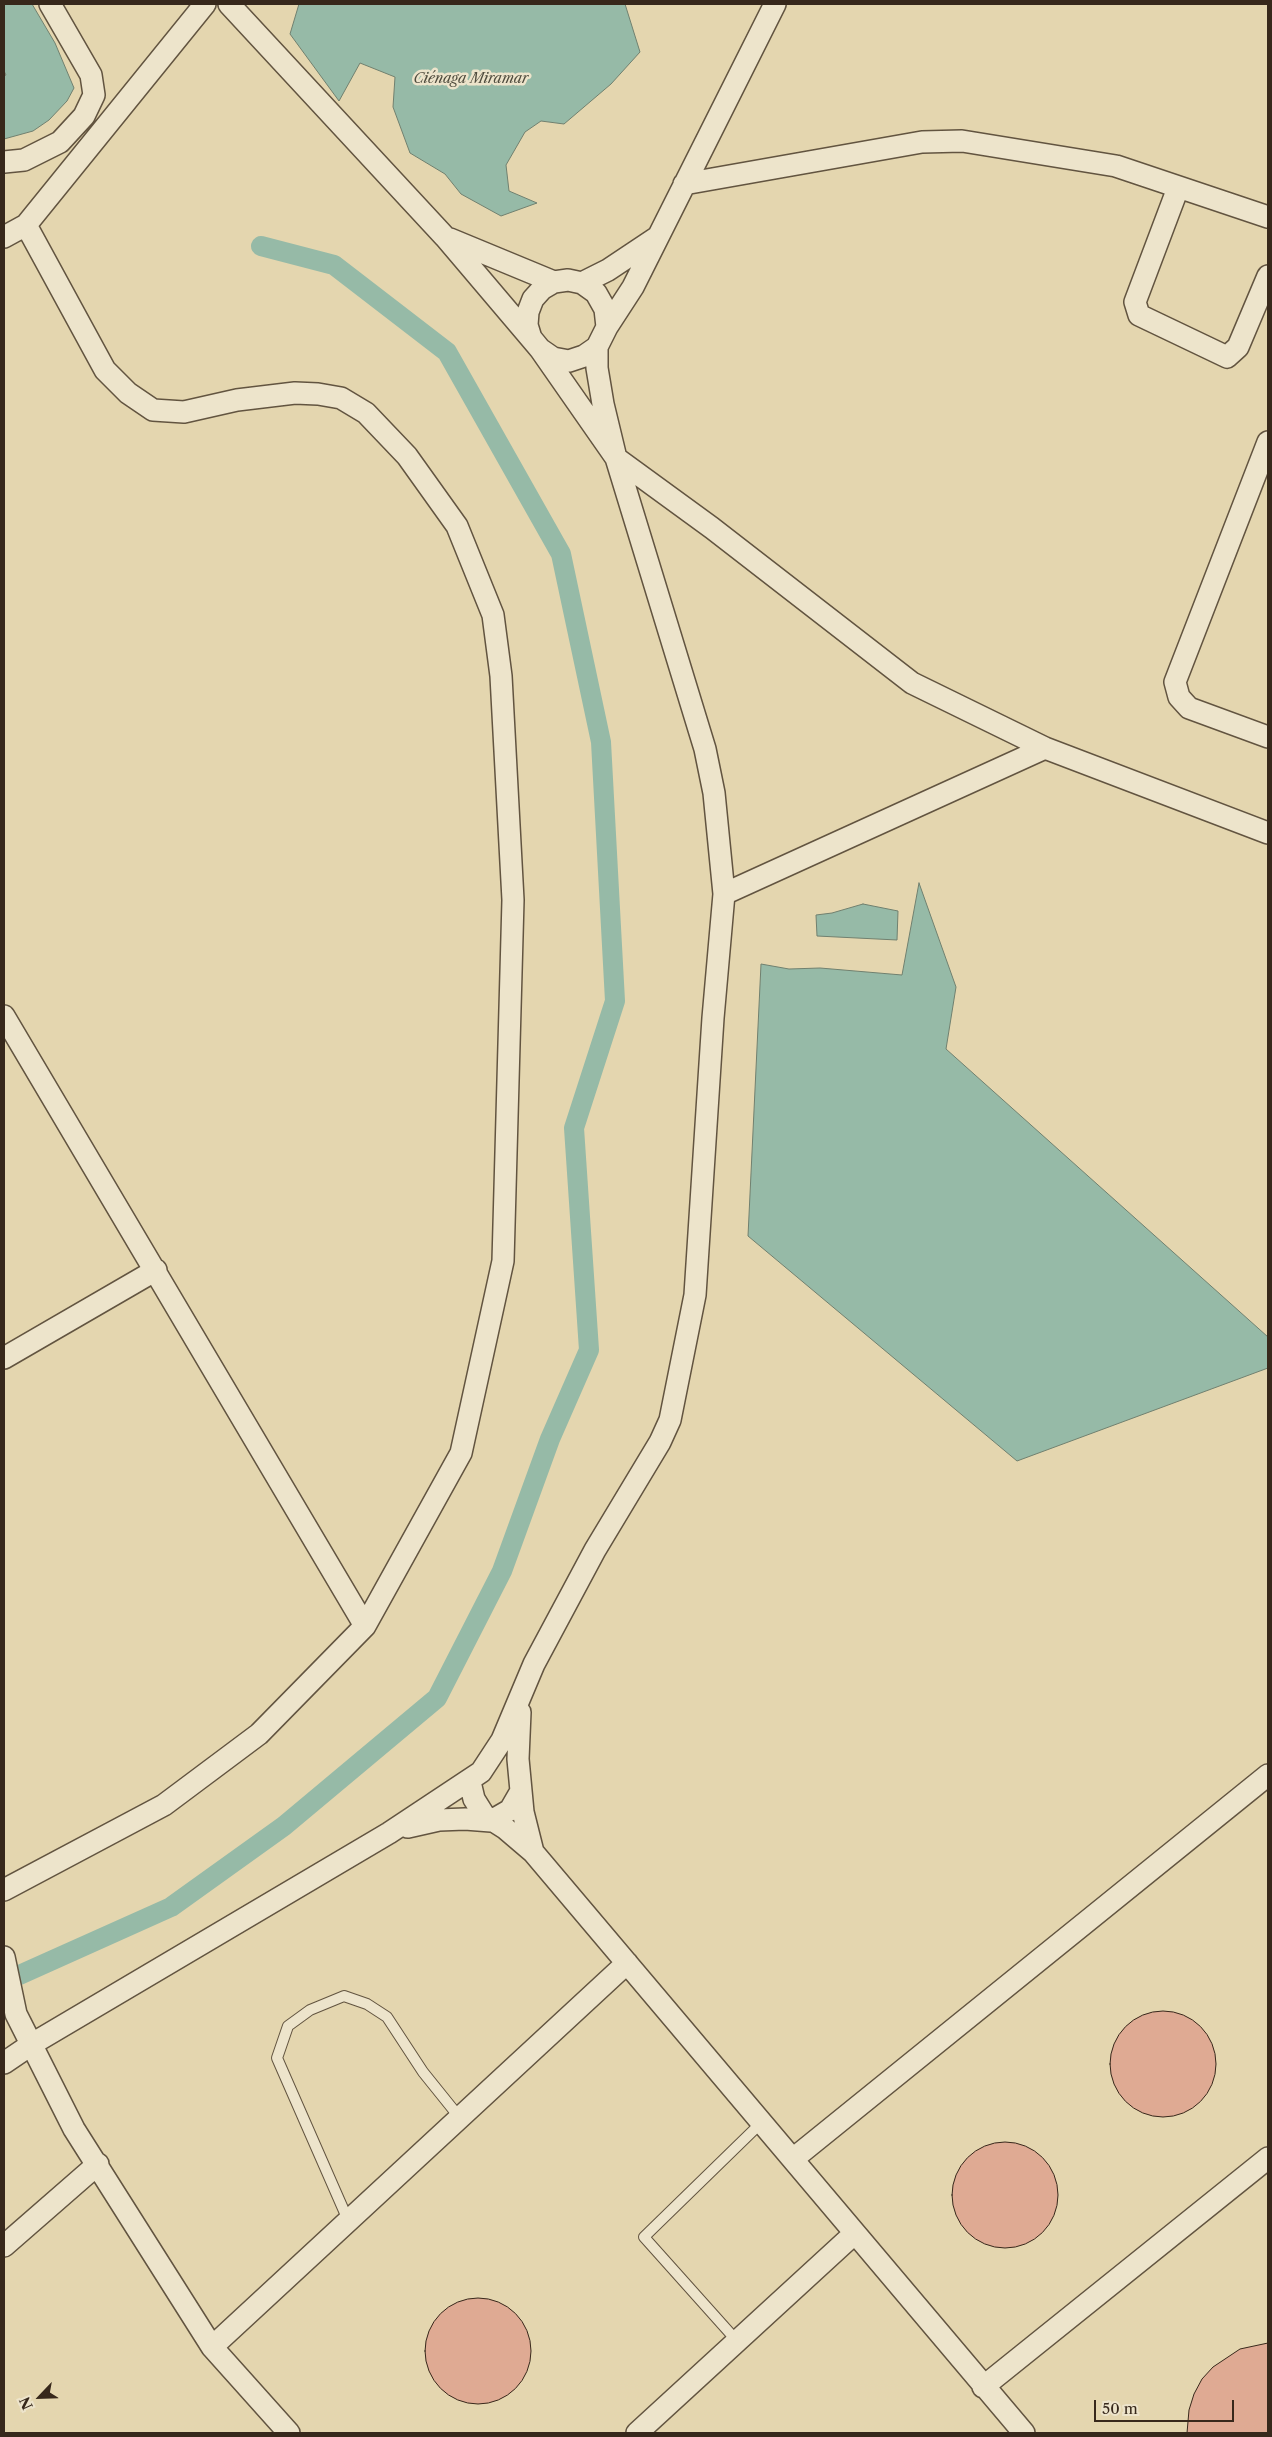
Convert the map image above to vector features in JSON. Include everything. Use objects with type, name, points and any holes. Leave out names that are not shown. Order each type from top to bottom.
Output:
[{"type":"street","points":[[4,162],[24,160],[60,142],[84,116],[94,95],[91,75],[50,4]]},
{"type":"street","points":[[4,237],[26,225],[205,4]]},
{"type":"street","points":[[229,4],[445,237],[540,349],[553,358],[569,361],[584,356],[597,347]]},
{"type":"street","points":[[4,2063],[32,2044],[389,1834],[470,1782],[486,1766],[502,1740],[534,1664],[595,1550],[660,1442],[670,1420],[695,1295],[713,1018],[724,894],[714,794],[705,749],[616,458],[603,404],[597,368],[597,347],[606,327],[633,288],[775,4]]},
{"type":"street","points":[[684,184],[942,141],[962,141],[1116,166],[1268,217]]},
{"type":"street","points":[[1178,188],[1135,302],[1139,315],[1227,357],[1238,347],[1268,276]]},
{"type":"street","points":[[4,1890],[164,1805],[259,1734],[365,1626],[461,1453],[503,1261],[513,900],[501,676],[492,614],[457,526],[407,456],[366,413],[341,398],[295,393],[237,400],[184,412],[153,410],[128,393],[105,370],[26,225]]},
{"type":"street","points":[[582,283],[608,270],[658,236]]},
{"type":"street","points":[[445,237],[554,282]]},
{"type":"street","points":[[606,327],[605,309],[596,294],[582,283],[568,280],[554,282],[538,294],[528,312],[527,325],[531,338],[616,458],[712,528],[912,683],[1045,748],[1268,833]]},
{"type":"street","points":[[1268,442],[1175,682],[1179,697],[1189,708],[1268,737]]},
{"type":"street","points":[[724,894],[1045,748]]},
{"type":"street","points":[[4,1016],[365,1626]]},
{"type":"street","points":[[4,1358],[156,1270]]},
{"type":"street","points":[[522,1694],[518,1727],[522,1812],[533,1852]]},
{"type":"street","points":[[486,1766],[495,1767],[511,1776],[521,1791]]},
{"type":"street","points":[[793,2159],[1268,1775]]},
{"type":"street","points":[[470,1782],[478,1808],[491,1821],[506,1829],[533,1852],[983,2387],[1024,2433]]},
{"type":"street","points":[[389,1834],[413,1825],[439,1820],[465,1818],[491,1821],[510,1810],[521,1791]]},
{"type":"street","points":[[4,1958],[16,2014],[74,2129],[98,2164],[212,2347],[289,2433]]},
{"type":"street","points":[[212,2347],[628,1963]]},
{"type":"street","points":[[983,2387],[1268,2158]]},
{"type":"street","points":[[4,2246],[98,2164]]},
{"type":"street","points":[[637,2433],[855,2233]]},
{"type":"lane","points":[[348,2220],[276,2058],[288,2026],[310,2010],[344,1996],[367,2004],[387,2017],[423,2072],[460,2118]]},
{"type":"lane","points":[[737,2341],[644,2238],[762,2122]]},
{"type":"water","points":[[4,4],[32,4],[55,43],[74,88],[67,101],[49,120],[33,131],[4,139],[4,76],[6,75],[4,71]]},
{"type":"water","name":"Ciénaga Miramar","points":[[299,4],[625,4],[640,52],[611,84],[564,124],[541,121],[525,132],[506,165],[509,191],[537,203],[501,216],[461,194],[445,174],[410,153],[393,107],[395,77],[360,63],[339,101],[290,34]]},
{"type":"water","points":[[919,883],[956,987],[946,1049],[1268,1337],[1268,1368],[1017,1461],[748,1236],[761,964],[789,969],[820,968],[902,975]]},
{"type":"water","points":[[863,904],[898,911],[897,940],[817,936],[816,915],[832,913]]},
{"type":"building","points":[[1163,2011],[1183,2015],[1201,2026],[1212,2044],[1216,2064],[1212,2084],[1201,2102],[1183,2113],[1163,2117],[1143,2113],[1125,2102],[1114,2084],[1110,2064],[1114,2044],[1125,2026],[1143,2015]]},
{"type":"building","points":[[1005,2142],[1025,2146],[1043,2157],[1054,2175],[1058,2195],[1054,2215],[1043,2233],[1025,2244],[1005,2248],[985,2244],[967,2233],[956,2215],[952,2195],[956,2175],[967,2157],[985,2146]]},
{"type":"building","points":[[478,2298],[498,2302],[516,2313],[527,2331],[531,2351],[527,2371],[516,2389],[498,2400],[478,2404],[458,2400],[440,2389],[429,2371],[425,2351],[429,2331],[440,2313],[458,2302]]},
{"type":"building","points":[[1268,2343],[1268,2433],[1187,2433],[1189,2410],[1194,2394],[1202,2379],[1213,2367],[1240,2349]]},
{"type":"waterway","points":[[4,1982],[171,1907],[284,1826],[437,1698],[502,1571],[550,1439],[589,1350],[574,1128],[615,1001],[601,742],[561,554],[447,352],[334,265],[261,246]]}]
